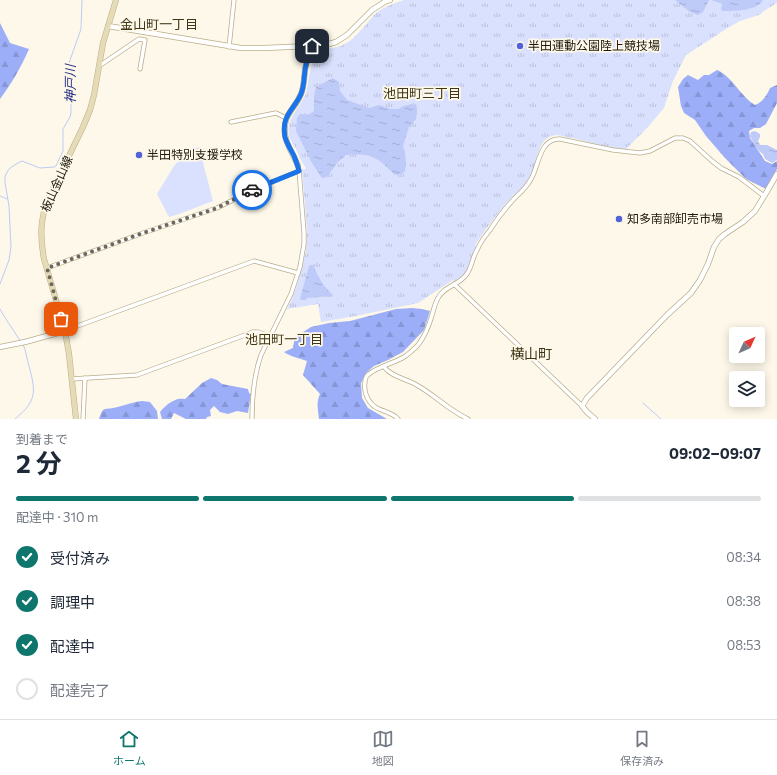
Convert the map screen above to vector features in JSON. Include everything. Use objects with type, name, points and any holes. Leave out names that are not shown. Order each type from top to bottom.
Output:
[{"type":"main road","name":"板山金山線","points":[[76,419],[70,354],[42,248],[41,224],[45,208],[53,188],[90,110],[103,43],[116,0]]},
{"type":"street","points":[[229,46],[234,0]]},
{"type":"street","points":[[108,26],[229,46],[252,48],[312,46],[329,44],[347,36],[372,10],[390,0]]},
{"type":"street","points":[[99,66],[139,39],[145,40],[140,69]]},
{"type":"street","points":[[252,419],[253,396],[260,355],[291,294],[298,273],[303,250],[304,233],[299,171],[285,136],[285,129],[286,118],[302,89],[305,68],[312,46]]},
{"type":"street","points":[[231,122],[276,114],[286,118]]},
{"type":"street","points":[[398,419],[390,413],[373,406],[367,398],[364,390],[364,382],[367,376],[371,372],[405,356],[417,346],[428,327],[437,298],[448,288],[462,280],[467,275],[478,246],[510,203],[529,183],[534,174],[543,148],[548,142],[560,139],[613,150],[640,153],[650,151],[675,138],[683,138],[690,141],[721,168],[739,177],[764,196]]},
{"type":"street","points":[[47,268],[148,231],[217,208],[259,187],[299,171]]},
{"type":"street","points":[[582,406],[587,398],[667,315],[691,293],[700,280],[719,239],[743,222],[755,211],[777,174]]},
{"type":"street","points":[[0,347],[65,332],[72,328],[254,261],[298,273]]},
{"type":"street","points":[[454,284],[594,419]]},
{"type":"street","points":[[72,379],[137,375],[253,332],[270,336]]},
{"type":"street","points":[[384,366],[389,372],[414,384],[460,416],[468,419]]},
{"type":"street","points":[[83,419],[85,378]]},
{"type":"green space","points":[[404,0],[777,0],[777,3],[759,15],[740,21],[726,29],[686,55],[673,81],[664,108],[626,149],[605,146],[559,135],[550,136],[542,144],[539,150],[532,174],[529,179],[507,202],[485,230],[475,245],[477,248],[469,267],[455,282],[453,280],[418,303],[321,322],[318,304],[287,309],[298,282],[306,251],[307,232],[302,168],[304,170],[306,168],[290,139],[289,125],[306,93],[316,51],[343,45],[357,35],[376,13],[389,5]]},
{"type":"green space","points":[[0,23],[10,43],[29,49],[16,75],[0,99]]},
{"type":"green space","points":[[717,70],[727,77],[745,97],[755,105],[764,98],[770,88],[777,85],[777,103],[766,124],[760,128],[754,128],[749,131],[750,138],[765,161],[772,164],[777,161],[777,169],[766,189],[746,179],[725,158],[706,136],[695,120],[684,113],[681,106],[678,87],[683,79],[688,75],[698,80],[704,75],[709,75]]},
{"type":"green space","points":[[199,147],[213,201],[169,217],[157,194],[174,166],[192,149]]},
{"type":"green space","points":[[412,308],[430,311],[424,330],[403,352],[374,366],[367,372],[361,383],[362,398],[368,408],[387,419],[319,419],[318,403],[320,394],[303,375],[307,361],[284,352],[293,348],[297,336],[311,327],[329,323],[350,321],[396,309]]},
{"type":"green space","points":[[211,378],[222,384],[248,389],[249,393],[251,394],[248,413],[237,411],[228,414],[220,412],[214,406],[210,410],[211,416],[207,417],[206,419],[186,419],[174,413],[171,419],[162,419],[160,412],[168,404],[174,400],[185,399],[202,383]]},
{"type":"green space","points":[[142,401],[150,402],[157,411],[158,419],[99,419],[104,409]]},
{"type":"water","points":[[675,0],[709,0],[703,12],[698,15],[690,12]]},
{"type":"water","points":[[711,0],[763,0],[760,4],[751,8],[722,11],[721,8],[723,4]]},
{"type":"water","points":[[333,78],[339,82],[340,91],[347,100],[369,108],[379,105],[391,109],[399,109],[403,106],[414,104],[417,107],[416,119],[409,127],[403,146],[406,164],[405,171],[402,174],[395,175],[374,158],[362,155],[346,155],[337,163],[327,177],[322,178],[312,163],[296,131],[297,118],[300,114],[308,115],[314,111],[314,96],[316,87]]},
{"type":"water","points":[[755,131],[760,134],[758,141],[760,145],[767,145],[777,150],[777,160],[772,163],[765,159],[763,154],[757,149],[750,136],[751,132]]},
{"type":"water","points":[[313,265],[322,282],[333,296],[307,298],[306,300],[300,299],[309,266]]},
{"type":"waterway","name":"神戸川","points":[[0,284],[9,260],[11,247],[9,206],[5,177],[10,168],[22,161],[40,168],[54,167],[56,166],[63,151],[63,129],[71,113],[69,63],[81,29],[82,0]]},
{"type":"waterway","points":[[0,196],[7,199]]},
{"type":"waterway","name":"神戸川","points":[[0,309],[21,342]]},
{"type":"waterway","name":"神戸川","points":[[15,419],[27,407],[33,396],[33,383],[23,344]]},
{"type":"waterway","points":[[643,403],[661,419]]},
{"type":"way so far","points":[[61,319],[47,268],[217,208],[252,190]]},
{"type":"place","name":"半田運動公園陸上競技場","points":[[520,46]]},
{"type":"place","name":"半田特別支援学校","points":[[139,155]]},
{"type":"place","name":"知多南部卸売市場","points":[[619,219]]},
{"type":"district","name":"金山町一丁目","points":[[159,24]]},
{"type":"district","name":"池田町三丁目","points":[[422,93]]},
{"type":"district","name":"池田町一丁目","points":[[284,339]]},
{"type":"district","name":"横山町","points":[[531,354]]},
{"type":"route","points":[[252,190],[299,171],[285,136],[286,118],[300,95],[305,68],[312,46]]}]
